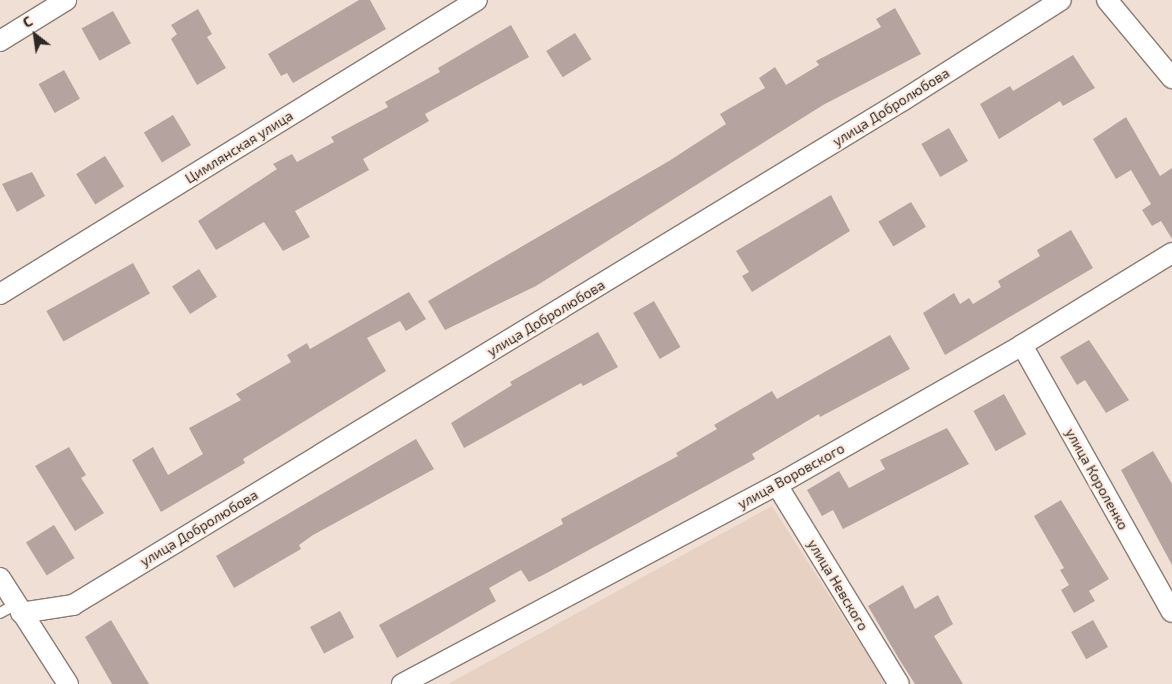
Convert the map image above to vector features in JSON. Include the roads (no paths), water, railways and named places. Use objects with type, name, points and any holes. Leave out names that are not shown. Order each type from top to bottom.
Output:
[{"type":"street","points":[[0,41],[66,0]]},
{"type":"street","name":"Цимлянская улица","points":[[0,294],[477,0]]},
{"type":"street","name":"улица Добролюбова","points":[[12,610],[73,605],[902,101],[1061,0]]},
{"type":"street","points":[[1107,0],[1172,78]]},
{"type":"street","name":"улица Воровского","points":[[402,684],[777,485],[1022,345],[1172,254]]},
{"type":"street","name":"улица Короленко","points":[[1022,345],[1172,612]]},
{"type":"street","name":"улица Невского","points":[[777,485],[899,684]]},
{"type":"street","points":[[0,578],[12,610],[68,684]]}]
